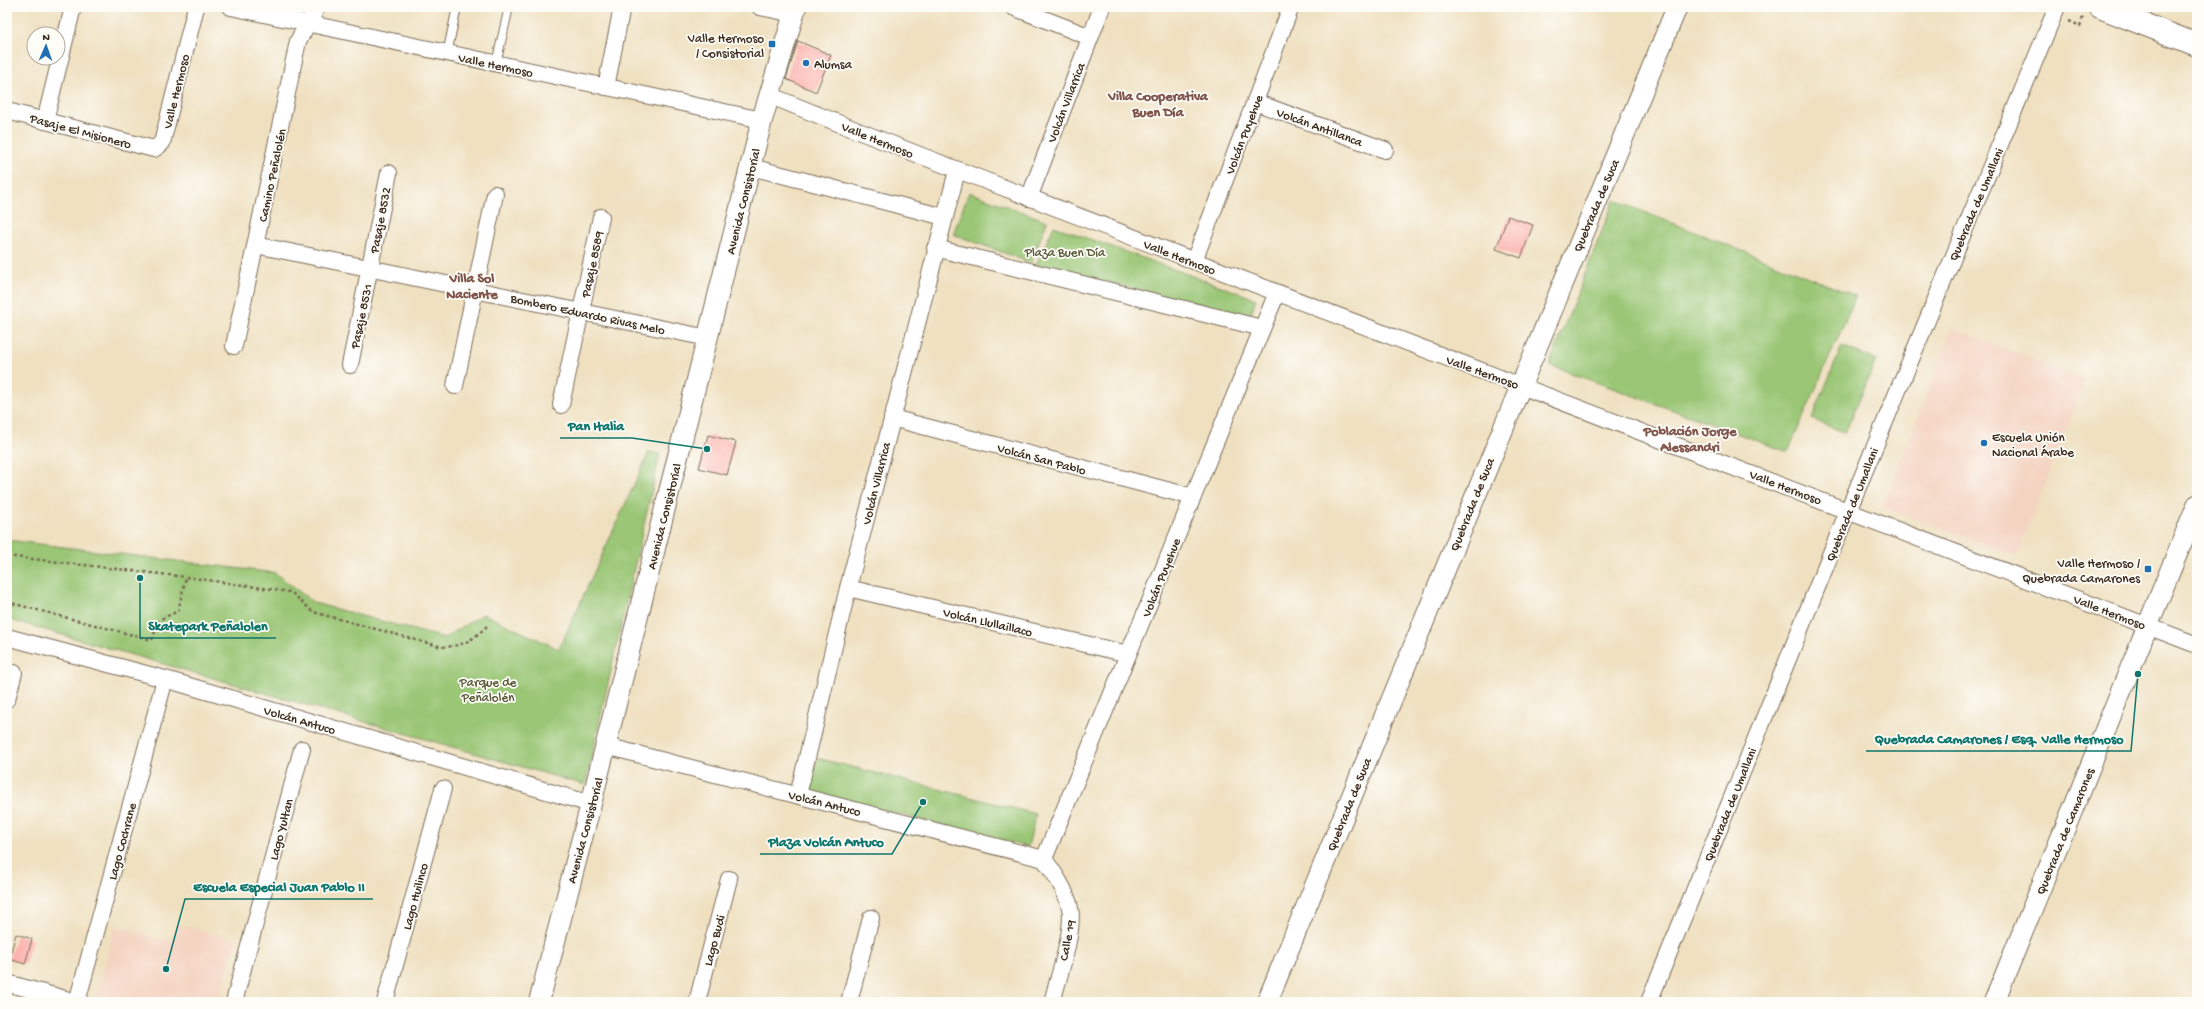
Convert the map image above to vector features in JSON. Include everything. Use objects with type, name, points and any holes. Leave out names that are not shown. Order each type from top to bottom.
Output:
[{"type":"main road","points":[[2093,10],[2197,44]]},
{"type":"street","points":[[45,121],[73,7]]},
{"type":"street","name":"Valle Hermoso","points":[[154,149],[162,143],[196,7]]},
{"type":"street","name":"Valle Hermoso","points":[[231,7],[762,120]]},
{"type":"street","name":"Camino Peñalolén","points":[[234,346],[298,41],[317,7]]},
{"type":"street","points":[[606,87],[622,7]]},
{"type":"street","points":[[760,7],[795,10]]},
{"type":"street","points":[[1013,7],[1090,37]]},
{"type":"street","name":"Volcán Villarrica","points":[[1028,198],[1102,7]]},
{"type":"street","name":"Volcán Puyehue","points":[[1194,261],[1291,7]]},
{"type":"street","name":"Quebrada de Suca","points":[[1267,1002],[1677,7]]},
{"type":"street","name":"Avenida Consistorial","points":[[539,1002],[606,746],[762,120],[795,10]]},
{"type":"street","name":"Quebrada de Umallani","points":[[1649,1002],[1848,510],[2055,11]]},
{"type":"street","name":"Valle Hermoso","points":[[769,95],[957,171],[1194,261],[1276,295],[1520,385],[2197,645]]},
{"type":"street","name":"Volcán Antillanca","points":[[1255,102],[1385,150]]},
{"type":"street","name":"Pasaje El Misionero","points":[[7,111],[154,149]]},
{"type":"street","points":[[751,167],[944,217]]},
{"type":"street","name":"Volcán Villarrica","points":[[798,795],[848,588],[935,248],[957,171]]},
{"type":"street","name":"Pasaje 8532","points":[[370,268],[389,172]]},
{"type":"street","points":[[454,386],[495,194]]},
{"type":"street","name":"Pasaje 8589","points":[[561,405],[601,217]]},
{"type":"street","name":"Bombero Eduardo Rivas Melo","points":[[256,245],[708,338]]},
{"type":"street","points":[[935,248],[1262,328]]},
{"type":"street","name":"Pasaje 8531","points":[[350,365],[370,268]]},
{"type":"street","name":"Volcán Puyehue","points":[[1044,859],[1276,295]]},
{"type":"street","name":"Volcán San Pablo","points":[[892,418],[1193,497]]},
{"type":"street","name":"Quebrada de Camarones","points":[[1994,1002],[2197,505]]},
{"type":"street","name":"Volcán Llullaillaco","points":[[848,588],[1128,654]]},
{"type":"street","name":"Volcán Antuco","points":[[7,637],[165,679],[591,804]]},
{"type":"street","points":[[7,699],[14,673]]},
{"type":"street","name":"Lago Cochrane","points":[[76,1002],[165,679]]},
{"type":"street","name":"Volcán Antuco","points":[[606,746],[1044,859]]},
{"type":"street","name":"Lago Yultan","points":[[234,1002],[302,749]]},
{"type":"street","name":"Lago Huilinco","points":[[385,1002],[443,789]]},
{"type":"street","name":"Calle 19","points":[[1044,859],[1068,898],[1072,921],[1052,1002]]},
{"type":"street","name":"Lago Budi","points":[[697,1002],[729,879]]},
{"type":"street","points":[[849,1002],[871,918]]},
{"type":"street","points":[[7,983],[76,1002]]},
{"type":"lane","points":[[447,54],[457,7]]},
{"type":"lane","points":[[496,64],[509,7]]},
{"type":"path","points":[[2055,11],[2080,26],[2093,10]]},
{"type":"path","points":[[7,556],[186,577],[290,592],[313,612],[442,647],[458,647],[472,640],[487,626]]},
{"type":"path","points":[[7,602],[152,640],[159,620],[178,611],[186,577]]},
{"type":"shaded area","name":"Escuela Unión Nacional Árabe","points":[[1952,328],[2085,379],[2017,556],[1883,507]]},
{"type":"shaded area","points":[[177,924],[236,940],[218,1002],[117,1002],[97,997],[115,926],[171,942]]},
{"type":"green space","points":[[969,192],[1047,221],[1031,263],[953,234]]},
{"type":"green space","points":[[1614,200],[1856,296],[1788,452],[1549,365]]},
{"type":"green space","name":"Plaza Buen Día","points":[[1054,226],[1256,299],[1250,316],[1036,265]]},
{"type":"green space","points":[[1842,346],[1876,360],[1845,433],[1812,419]]},
{"type":"green space","name":"Parque de Peñalolén","points":[[649,452],[660,454],[585,785],[7,619],[7,540],[275,573],[314,603],[444,638],[483,614],[559,649]]},
{"type":"green space","points":[[817,758],[1036,814],[1028,847],[809,791]]},
{"type":"building","name":"Alumsa","points":[[798,41],[831,55],[816,92],[786,79]]},
{"type":"building","points":[[1508,216],[1533,225],[1521,258],[1496,249]]},
{"type":"building","points":[[708,435],[736,442],[727,475],[699,468]]},
{"type":"building","points":[[16,934],[32,939],[25,964],[9,959]]},
{"type":"place","name":"Valle Hermoso / Consistorial","points":[[772,44]]},
{"type":"place","name":"Alumsa","points":[[806,63]]},
{"type":"place","name":"Escuela Unión Nacional Árabe","points":[[1984,443]]},
{"type":"place","name":"Pan Italia","points":[[707,449]]},
{"type":"place","name":"Valle Hermoso / Quebrada Camarones","points":[[2148,569]]},
{"type":"place","name":"Skatepark Peñalolen","points":[[140,578]]},
{"type":"place","name":"Quebrada Camarones / Esq. Valle Hermoso","points":[[2138,674]]},
{"type":"place","name":"Plaza Volcán Antuco","points":[[923,802]]},
{"type":"place","name":"Escuela Especial Juan Pablo II","points":[[166,969]]},
{"type":"district","name":"Villa Cooperativa Buen Día","points":[[1158,104]]},
{"type":"district","name":"Villa Sol Naciente","points":[[472,286]]},
{"type":"district","name":"Población Jorge Alessandri","points":[[1690,438]]}]
